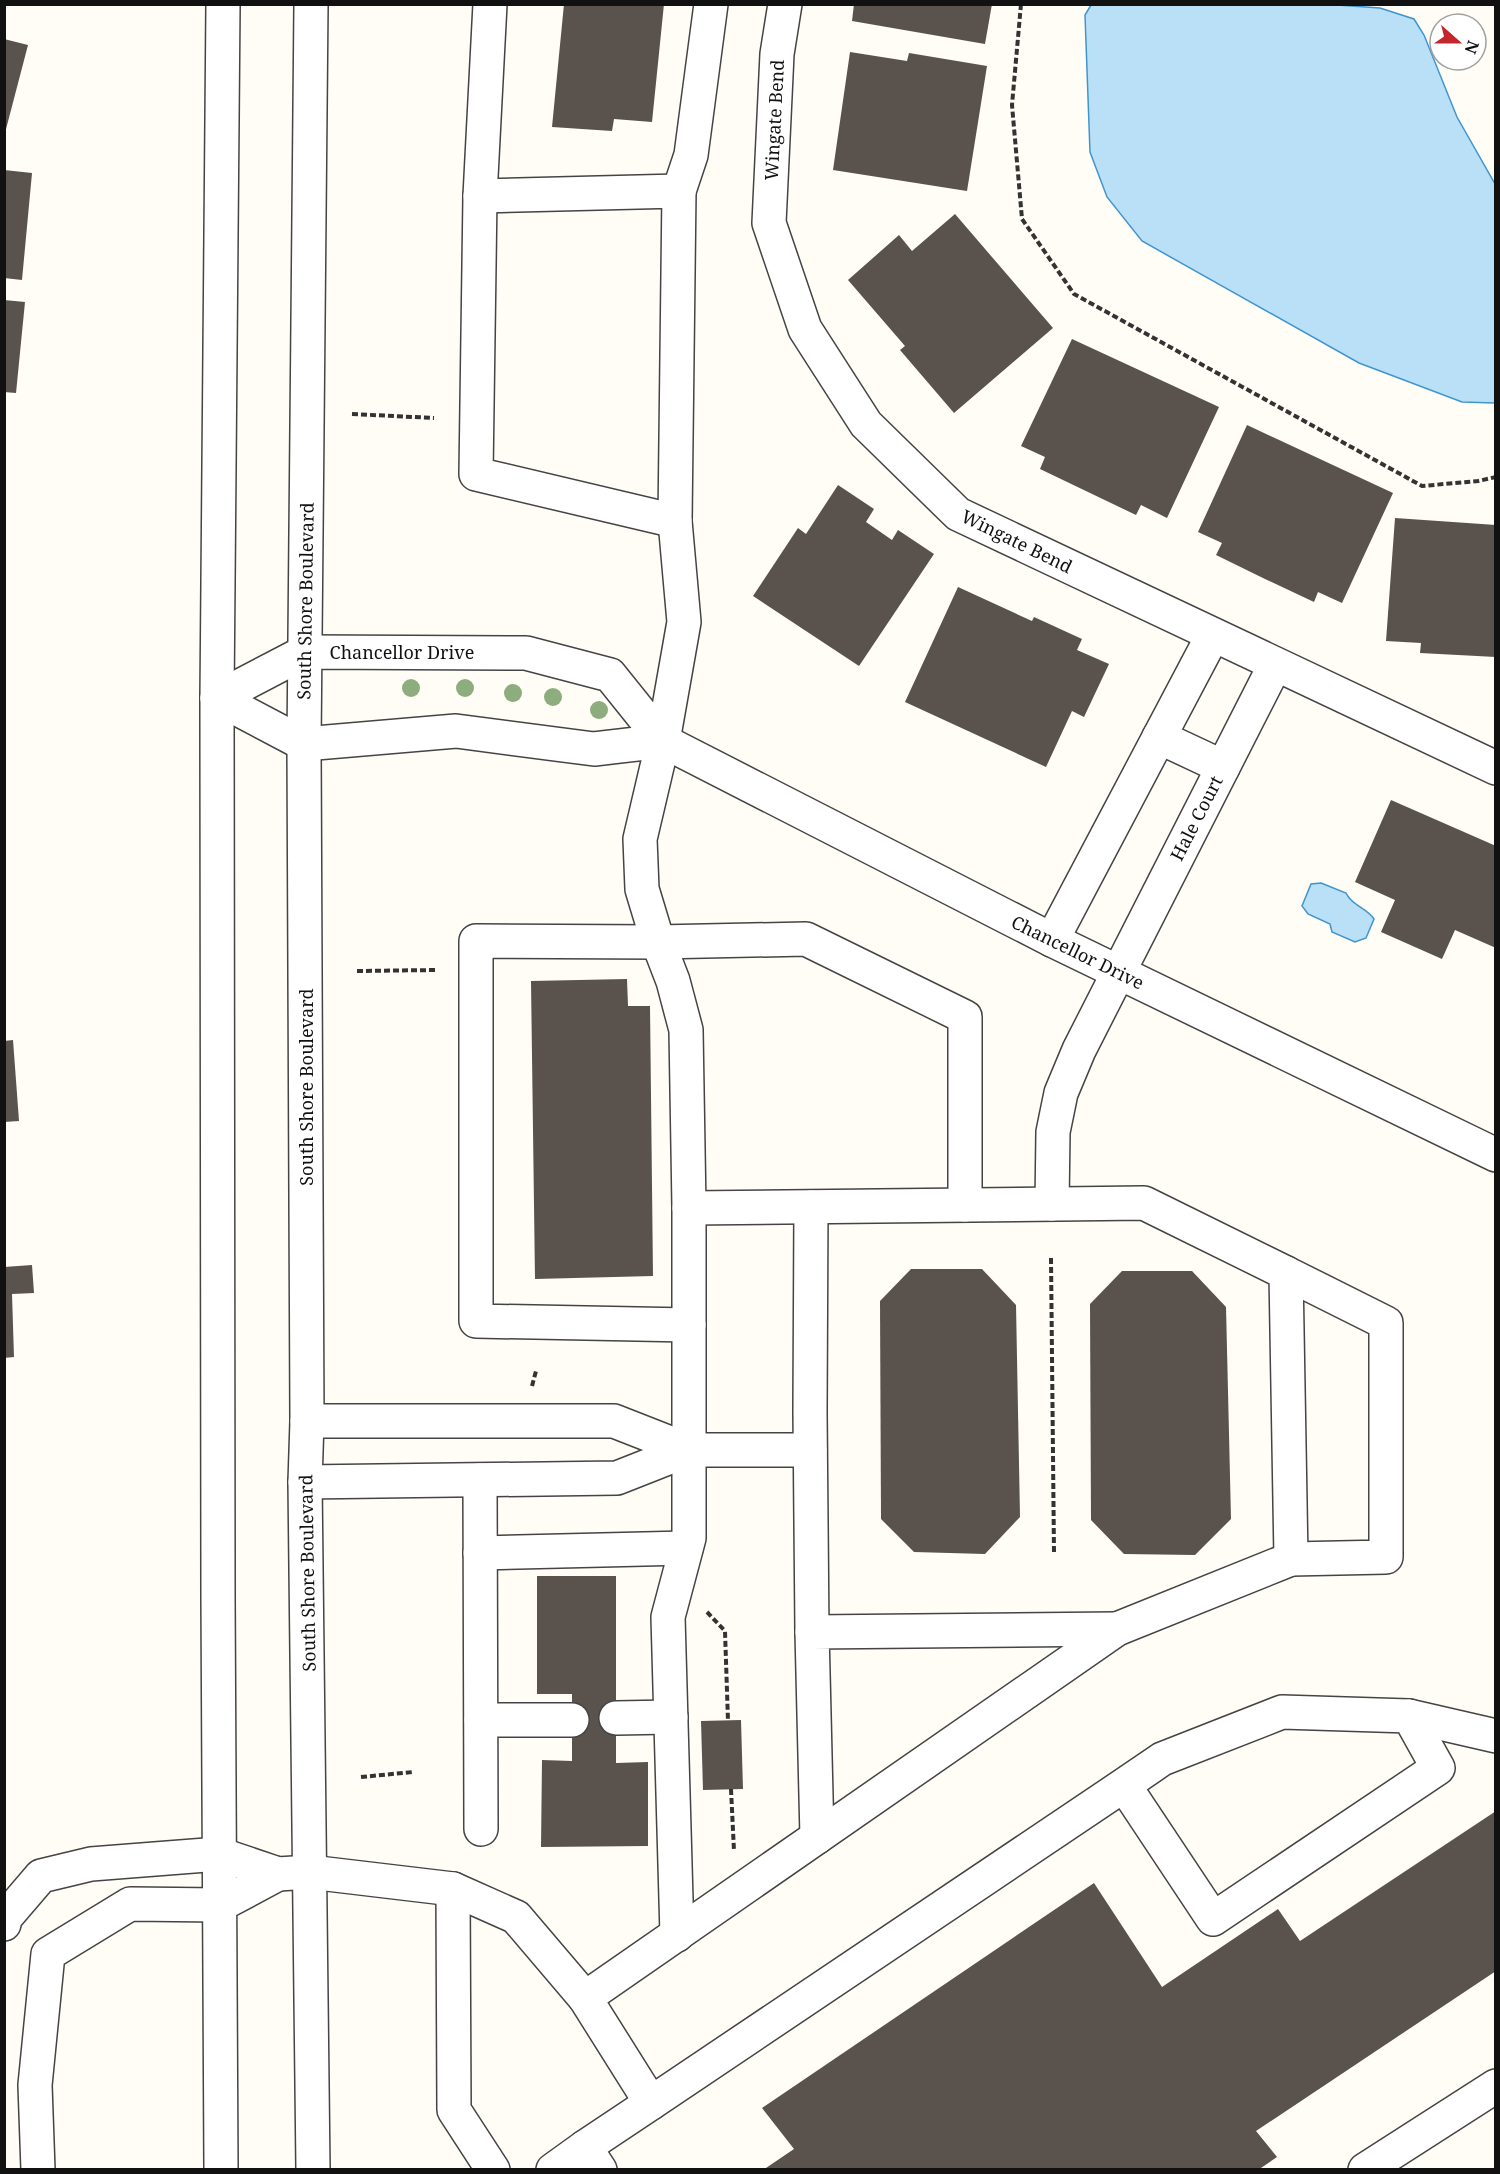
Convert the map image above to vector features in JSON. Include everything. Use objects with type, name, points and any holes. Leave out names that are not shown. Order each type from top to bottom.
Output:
[{"type":"street","points":[[221,2169],[217,698],[223,4]]},
{"type":"street","name":"South Shore Boulevard","points":[[311,4],[304,744],[308,1421],[305,1482],[313,2169]]},
{"type":"street","points":[[490,4],[480,196],[476,474],[675,521]]},
{"type":"street","points":[[677,1935],[668,1617],[688,1538],[689,1208],[686,1030],[673,981],[642,889],[640,839],[663,741],[684,622],[675,521],[679,191],[691,155],[711,4]]},
{"type":"street","name":"Wingate Bend","points":[[785,4],[777,54],[769,223],[805,329],[866,424],[958,514],[1496,768]]},
{"type":"street","points":[[480,196],[679,191]]},
{"type":"street","points":[[1052,940],[1213,635]]},
{"type":"street","name":"Chancellor Drive","points":[[217,698],[305,652],[526,653],[610,675],[663,741],[1052,940],[1496,1155]]},
{"type":"street","name":"Hale Court","points":[[1052,1204],[1053,1132],[1061,1093],[1079,1050],[1275,665]]},
{"type":"street","points":[[217,698],[304,744],[456,730],[594,748],[663,741]]},
{"type":"street","points":[[1159,737],[1223,767]]},
{"type":"street","points":[[689,1325],[476,1321],[476,941],[658,942],[806,939],[965,1017],[965,1205]]},
{"type":"street","points":[[585,1998],[1117,1629],[1290,1559],[1386,1557],[1386,1323],[1144,1203],[689,1208]]},
{"type":"street","points":[[811,1207],[812,1632],[818,1837]]},
{"type":"street","points":[[1286,1273],[1290,1559]]},
{"type":"street","points":[[308,1421],[614,1421],[688,1450],[810,1450]]},
{"type":"street","points":[[305,1482],[617,1478],[688,1450]]},
{"type":"street","points":[[480,1479],[481,1829]]},
{"type":"street","points":[[480,1552],[686,1548]]},
{"type":"street","points":[[812,1632],[1117,1629]]},
{"type":"street","points":[[553,2169],[593,2158],[651,2103],[1162,1759],[1282,1712],[1408,1716],[1496,1736]]},
{"type":"street","points":[[1124,1785],[1213,1919],[1438,1768],[1408,1716]]},
{"type":"street","points":[[616,1718],[671,1717]]},
{"type":"street","points":[[481,1720],[572,1720]]},
{"type":"street","points":[[4,1924],[5,1918],[41,1876],[91,1864],[219,1854],[278,1874],[310,1872],[453,1889],[516,1917],[585,1998],[651,2103]]},
{"type":"street","points":[[38,2169],[35,2085],[48,1954],[130,1904],[220,1905],[278,1874]]},
{"type":"street","points":[[453,1889],[454,2110],[493,2169]]},
{"type":"street","points":[[1365,2169],[1496,2086]]},
{"type":"path","points":[[1021,4],[1012,105],[1022,219],[1074,294],[1422,486],[1496,477]]},
{"type":"path","points":[[352,414],[434,418]]},
{"type":"path","points":[[357,971],[437,970]]},
{"type":"path","points":[[1051,1258],[1054,1553]]},
{"type":"path","points":[[678,1581],[725,1631],[728,1720]]},
{"type":"path","points":[[361,1777],[413,1772]]},
{"type":"path","points":[[730,1789],[736,1894]]},
{"type":"water","points":[[1091,5],[1337,5],[1380,8],[1414,19],[1428,45],[1428,72],[1439,72],[1457,117],[1495,184],[1495,403],[1462,402],[1359,363],[1142,241],[1107,197],[1090,152],[1085,15]]},
{"type":"water","points":[[1321,883],[1346,893],[1352,901],[1371,915],[1374,919],[1366,938],[1355,942],[1332,932],[1330,924],[1308,914],[1302,906],[1311,884]]},
{"type":"building","points":[[564,4],[664,4],[652,122],[614,119],[612,131],[552,127]]},
{"type":"building","points":[[854,4],[992,4],[985,44],[852,21]]},
{"type":"building","points":[[4,39],[28,45],[5,133],[4,133]]},
{"type":"building","points":[[850,52],[907,61],[909,53],[987,66],[967,191],[833,170]]},
{"type":"building","points":[[4,170],[32,173],[22,280],[4,278]]},
{"type":"building","points":[[955,214],[1053,328],[954,413],[900,350],[905,346],[848,280],[899,235],[912,251]]},
{"type":"building","points":[[4,300],[25,302],[16,393],[4,392]]},
{"type":"building","points":[[1072,339],[1219,407],[1167,518],[1141,505],[1136,515],[1040,469],[1045,457],[1021,446]]},
{"type":"building","points":[[1247,425],[1393,493],[1342,603],[1318,592],[1314,602],[1216,555],[1222,543],[1198,532]]},
{"type":"building","points":[[838,485],[874,509],[866,522],[892,540],[898,530],[934,554],[859,666],[753,596],[798,528],[806,534]]},
{"type":"building","points":[[1395,518],[1496,525],[1496,657],[1420,653],[1421,643],[1386,641]]},
{"type":"building","points":[[958,587],[1032,621],[1034,617],[1082,639],[1077,650],[1109,664],[1084,717],[1072,711],[1046,767],[905,702]]},
{"type":"building","points":[[1391,800],[1496,846],[1496,948],[1455,930],[1442,959],[1381,932],[1395,900],[1355,882]]},
{"type":"building","points":[[627,979],[628,1006],[650,1006],[653,1276],[535,1279],[531,981]]},
{"type":"building","points":[[13,1040],[19,1121],[4,1122],[4,1041]]},
{"type":"building","points":[[32,1265],[34,1293],[12,1294],[14,1357],[4,1358],[4,1267]]},
{"type":"building","points":[[911,1269],[982,1269],[1016,1305],[1020,1517],[985,1554],[914,1552],[881,1519],[880,1301]]},
{"type":"building","points":[[1122,1271],[1192,1271],[1226,1307],[1231,1519],[1195,1555],[1124,1554],[1091,1520],[1090,1304]]},
{"type":"building","points":[[537,1576],[616,1576],[616,1763],[648,1762],[648,1846],[541,1847],[542,1760],[572,1761],[572,1694],[537,1694]]},
{"type":"building","points":[[741,1720],[743,1789],[703,1790],[701,1721]]},
{"type":"building","points":[[1496,1811],[1496,1971],[1256,2131],[1277,2157],[1258,2170],[763,2170],[794,2149],[762,2108],[1094,1883],[1162,1987],[1278,1909],[1300,1941]]}]
